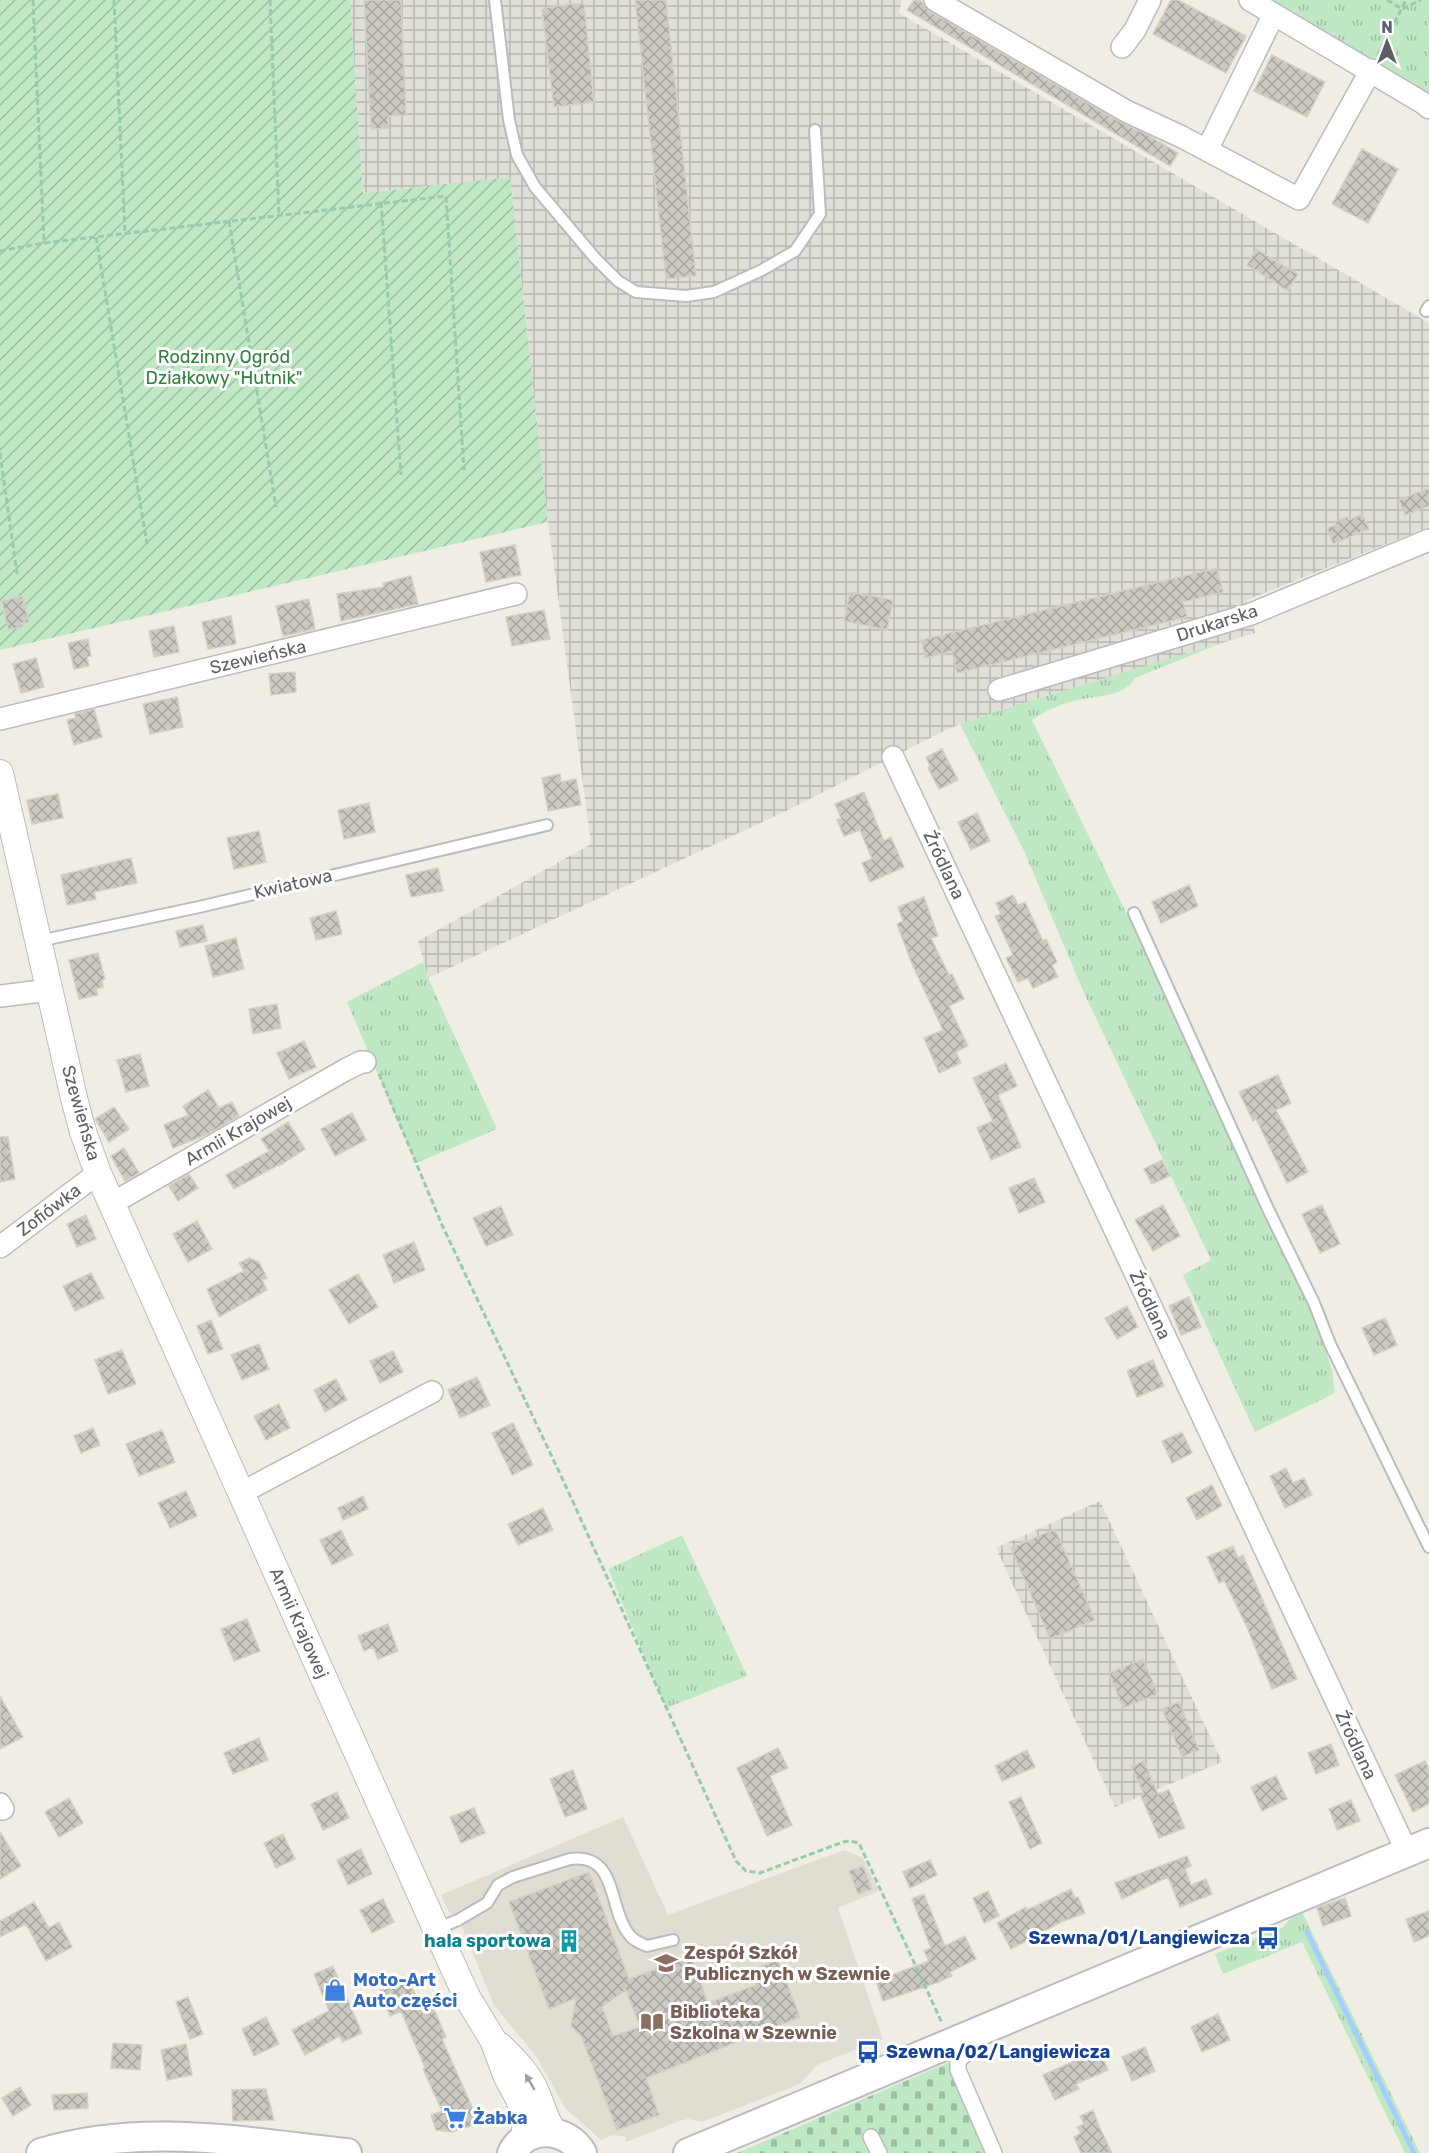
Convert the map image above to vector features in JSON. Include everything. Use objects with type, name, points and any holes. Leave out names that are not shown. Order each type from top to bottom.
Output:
[{"type":"main road","points":[[688,2153],[959,2048],[1418,1848]]},
{"type":"main road","points":[[518,2146],[533,2134],[554,2133],[574,2142],[582,2153]]},
{"type":"main road","points":[[41,2153],[88,2141],[152,2135],[199,2137],[347,2153]]},
{"type":"street","points":[[935,0],[1126,111],[1208,150],[1299,200],[1371,70]]},
{"type":"street","points":[[1122,47],[1135,30],[1150,0]]},
{"type":"street","points":[[1250,0],[1371,70],[1429,108]]},
{"type":"street","points":[[1208,150],[1274,14]]},
{"type":"street","name":"Drukarska","points":[[999,690],[1251,614],[1429,540]]},
{"type":"street","name":"Szewieńska","points":[[0,719],[516,594]]},
{"type":"street","name":"Źródlana","points":[[894,757],[1418,1848]]},
{"type":"street","name":"Szewieńska","points":[[0,773],[79,1116],[98,1173]]},
{"type":"street","points":[[0,996],[49,990]]},
{"type":"street","name":"Armii Krajowej","points":[[111,1204],[345,1070],[365,1062]]},
{"type":"street","name":"Armii Krajowej","points":[[98,1173],[436,1929],[467,1997],[493,2040],[507,2077],[524,2110],[526,2130],[518,2146]]},
{"type":"street","name":"Zofiówka","points":[[0,1247],[98,1173]]},
{"type":"street","points":[[241,1493],[432,1392]]},
{"type":"street","name":"Armii Krajowej","points":[[493,2040],[527,2074],[554,2133]]},
{"type":"street","points":[[959,2048],[958,2070],[994,2153]]},
{"type":"street","points":[[871,2137],[879,2153]]},
{"type":"lane","points":[[495,0],[509,120],[517,155],[535,187],[595,258],[618,281],[636,292],[686,296],[714,292],[762,270],[795,250],[820,214],[815,130]]},
{"type":"lane","name":"Kwiatowa","points":[[39,941],[200,907],[547,825]]},
{"type":"lane","points":[[1134,913],[1213,1082],[1268,1209],[1314,1304],[1330,1344],[1429,1548]]},
{"type":"lane","points":[[436,1929],[488,1903],[498,1886],[513,1877],[580,1857],[591,1860],[603,1870],[628,1935],[647,1946],[673,1940]]},
{"type":"path","points":[[33,0],[44,243]]},
{"type":"path","points":[[114,0],[125,233]]},
{"type":"path","points":[[270,0],[279,215]]},
{"type":"path","points":[[1387,0],[1402,9]]},
{"type":"path","points":[[1371,70],[1406,0]]},
{"type":"path","points":[[1402,9],[1421,0]]},
{"type":"path","points":[[0,251],[44,243],[230,220],[446,196],[464,470]]},
{"type":"path","points":[[381,202],[401,475]]},
{"type":"path","points":[[230,220],[276,507]]},
{"type":"path","points":[[96,237],[147,544]]},
{"type":"path","points":[[0,453],[17,574]]},
{"type":"path","points":[[365,1062],[377,1069],[442,1225],[563,1480],[736,1861],[746,1872],[760,1873],[849,1840],[859,1843],[959,2048]]},
{"type":"shaded area","points":[[350,0],[902,0],[899,13],[1429,323],[1429,527],[1247,600],[1255,633],[1010,707],[950,728],[784,812],[428,978],[418,941],[591,844],[548,522],[510,177],[363,193]]},
{"type":"shaded area","points":[[1100,1501],[1222,1762],[1115,1807],[996,1548]]},
{"type":"shaded area","name":"Zespół Szkół Publicznych w Szewnie","points":[[623,1817],[668,1915],[844,1850],[863,1858],[879,1891],[838,1908],[883,2039],[817,2065],[800,2084],[702,2122],[688,2119],[679,2121],[626,2142],[626,2137],[613,2135],[601,2140],[565,2108],[538,2059],[494,2005],[457,1915],[449,1912],[441,1895]]},
{"type":"green space","name":"Rodzinny Ogród Działkowy \"Hutnik\"","points":[[0,0],[350,0],[363,193],[510,177],[548,522],[0,650]]},
{"type":"green space","points":[[1250,0],[1429,0],[1429,98]]},
{"type":"green space","points":[[1224,642],[1135,678],[1123,690],[1065,704],[1032,720],[1180,1023],[1280,1247],[1312,1309],[1332,1370],[1335,1393],[1255,1432],[1183,1275],[1211,1260],[1084,993],[1024,851],[960,724]]},
{"type":"green space","points":[[423,962],[428,978],[497,1129],[416,1163],[347,1002]]},
{"type":"green space","points":[[682,1535],[747,1676],[666,1708],[608,1569]]},
{"type":"green space","points":[[1302,1912],[1420,2153],[1405,2153],[1302,1942],[1223,1974],[1215,1954],[1283,1927],[1291,1918]]},
{"type":"green space","points":[[962,2060],[1003,2153],[737,2153],[952,2061]]},
{"type":"building","points":[[364,0],[401,0],[406,115],[388,116],[388,128],[371,129]]},
{"type":"building","points":[[635,0],[666,0],[696,276],[666,279]]},
{"type":"building","points":[[914,0],[920,0],[929,11],[1120,122],[1178,153],[1170,166],[907,10]]},
{"type":"building","points":[[1171,0],[1178,0],[1246,36],[1226,73],[1153,34]]},
{"type":"building","points":[[571,4],[584,4],[594,102],[554,107],[542,10]]},
{"type":"building","points":[[1272,55],[1325,82],[1307,117],[1254,91]]},
{"type":"building","points":[[1362,149],[1398,169],[1368,223],[1332,204]]},
{"type":"building","points":[[1256,249],[1298,274],[1288,291],[1247,265]]},
{"type":"building","points":[[1429,488],[1429,506],[1405,515],[1399,500]]},
{"type":"building","points":[[1362,514],[1369,529],[1333,544],[1327,528],[1347,517],[1349,520]]},
{"type":"building","points":[[515,545],[521,575],[486,582],[480,552]]},
{"type":"building","points":[[1217,568],[1223,592],[1183,602],[1187,617],[957,673],[952,651],[925,658],[921,640]]},
{"type":"building","points":[[411,576],[418,604],[341,621],[337,594],[384,587],[383,583]]},
{"type":"building","points":[[850,592],[893,600],[887,630],[844,621]]},
{"type":"building","points":[[22,596],[29,622],[22,623],[23,627],[8,630],[2,601]]},
{"type":"building","points":[[309,599],[315,629],[283,636],[276,606]]},
{"type":"building","points":[[544,610],[550,639],[512,646],[506,617]]},
{"type":"building","points":[[231,616],[236,644],[208,649],[202,622]]},
{"type":"building","points":[[174,626],[179,652],[154,657],[149,631]]},
{"type":"building","points":[[88,639],[91,656],[87,657],[89,666],[74,669],[68,643]]},
{"type":"building","points":[[36,658],[44,687],[21,693],[13,664]]},
{"type":"building","points":[[295,672],[296,692],[271,695],[269,674]]},
{"type":"building","points":[[177,697],[183,727],[150,734],[143,704]]},
{"type":"building","points":[[94,709],[102,737],[74,745],[67,720],[76,718],[75,714]]},
{"type":"building","points":[[942,749],[958,780],[939,789],[928,768],[930,766],[926,757]]},
{"type":"building","points":[[560,774],[561,782],[576,779],[581,805],[548,811],[542,778]]},
{"type":"building","points":[[864,792],[884,841],[891,837],[904,867],[870,882],[862,863],[872,859],[860,830],[844,836],[837,820],[841,818],[835,804]]},
{"type":"building","points":[[58,794],[63,818],[32,824],[27,800]]},
{"type":"building","points":[[369,803],[375,832],[344,839],[338,810]]},
{"type":"building","points":[[977,813],[990,841],[971,850],[958,822]]},
{"type":"building","points":[[259,831],[266,862],[234,869],[227,838]]},
{"type":"building","points":[[131,858],[137,883],[94,892],[96,899],[67,905],[61,875]]},
{"type":"building","points":[[438,868],[443,891],[411,897],[406,875]]},
{"type":"building","points":[[1189,885],[1198,906],[1161,923],[1152,902]]},
{"type":"building","points":[[1013,895],[1018,905],[1025,902],[1043,941],[1046,939],[1057,962],[1052,965],[1058,977],[1033,988],[1028,978],[1018,982],[1006,958],[1013,955],[995,916],[1001,914],[996,903]]},
{"type":"building","points":[[924,897],[938,936],[931,938],[964,999],[949,1006],[968,1046],[956,1052],[961,1063],[939,1073],[924,1038],[943,1030],[912,964],[897,924],[903,921],[898,907]]},
{"type":"building","points":[[336,911],[342,934],[316,940],[310,918]]},
{"type":"building","points":[[203,925],[207,941],[180,947],[176,931]]},
{"type":"building","points":[[236,938],[244,969],[213,977],[205,946]]},
{"type":"building","points":[[98,953],[105,979],[102,980],[103,987],[96,989],[98,995],[79,999],[69,960]]},
{"type":"building","points":[[277,1004],[281,1028],[253,1034],[249,1009]]},
{"type":"building","points":[[304,1041],[316,1067],[289,1079],[277,1053]]},
{"type":"building","points":[[140,1054],[149,1086],[126,1092],[117,1060]]},
{"type":"building","points":[[1006,1063],[1017,1086],[998,1095],[1021,1147],[991,1160],[977,1128],[993,1121],[973,1078]]},
{"type":"building","points":[[1278,1075],[1291,1103],[1276,1110],[1308,1172],[1287,1183],[1256,1119],[1253,1121],[1239,1092]]},
{"type":"building","points":[[208,1090],[219,1108],[232,1102],[239,1116],[208,1134],[173,1148],[164,1125],[188,1115],[183,1106]]},
{"type":"building","points":[[114,1107],[129,1129],[109,1142],[95,1119]]},
{"type":"building","points":[[352,1113],[366,1140],[335,1156],[321,1129]]},
{"type":"building","points":[[288,1122],[305,1149],[279,1166],[234,1189],[226,1175],[269,1151],[261,1139]]},
{"type":"building","points":[[0,1137],[8,1137],[15,1179],[0,1182]]},
{"type":"building","points":[[124,1148],[139,1173],[125,1181],[111,1156]]},
{"type":"building","points":[[1162,1160],[1170,1176],[1152,1184],[1144,1169]]},
{"type":"building","points":[[189,1174],[198,1188],[178,1201],[169,1186]]},
{"type":"building","points":[[1034,1178],[1045,1202],[1019,1213],[1009,1188]]},
{"type":"building","points":[[1163,1205],[1180,1236],[1153,1251],[1135,1220]]},
{"type":"building","points":[[1322,1205],[1340,1244],[1320,1253],[1302,1214]]},
{"type":"building","points":[[501,1206],[513,1235],[486,1246],[473,1218]]},
{"type":"building","points":[[86,1215],[96,1239],[77,1247],[67,1224]]},
{"type":"building","points":[[197,1221],[212,1249],[188,1262],[173,1234]]},
{"type":"building","points":[[414,1242],[425,1270],[394,1283],[383,1255]]},
{"type":"building","points":[[249,1258],[259,1262],[267,1278],[262,1280],[267,1290],[219,1317],[207,1289],[244,1271],[239,1263]]},
{"type":"building","points":[[91,1273],[104,1298],[75,1311],[63,1286]]},
{"type":"building","points":[[358,1274],[378,1307],[349,1324],[329,1290]]},
{"type":"building","points":[[1189,1297],[1201,1327],[1181,1335],[1169,1306]]},
{"type":"building","points":[[1127,1306],[1138,1327],[1117,1339],[1105,1318]]},
{"type":"building","points":[[1385,1318],[1397,1345],[1374,1355],[1362,1328]]},
{"type":"building","points":[[211,1320],[223,1349],[208,1354],[197,1326]]},
{"type":"building","points":[[259,1344],[269,1369],[242,1380],[231,1355]]},
{"type":"building","points":[[122,1350],[136,1384],[108,1394],[95,1360]]},
{"type":"building","points":[[393,1351],[403,1372],[380,1383],[370,1361]]},
{"type":"building","points":[[1153,1360],[1164,1386],[1137,1397],[1127,1371]]},
{"type":"building","points":[[477,1377],[490,1405],[460,1418],[448,1390]]},
{"type":"building","points":[[336,1379],[347,1400],[325,1412],[314,1390]]},
{"type":"building","points":[[279,1404],[290,1428],[266,1440],[254,1416]]},
{"type":"building","points":[[513,1423],[533,1465],[512,1475],[492,1433]]},
{"type":"building","points":[[93,1428],[100,1445],[81,1453],[74,1436]]},
{"type":"building","points":[[162,1430],[175,1462],[139,1476],[126,1444]]},
{"type":"building","points":[[1182,1432],[1192,1453],[1172,1463],[1162,1441]]},
{"type":"building","points":[[1286,1468],[1293,1483],[1304,1478],[1312,1495],[1285,1508],[1270,1476]]},
{"type":"building","points":[[1212,1485],[1222,1506],[1197,1520],[1186,1498]]},
{"type":"building","points":[[186,1491],[197,1516],[170,1528],[158,1503]]},
{"type":"building","points":[[363,1496],[368,1509],[343,1520],[338,1508]]},
{"type":"building","points":[[543,1508],[553,1530],[518,1545],[508,1524]]},
{"type":"building","points":[[1055,1529],[1095,1620],[1050,1639],[1011,1548]]},
{"type":"building","points":[[341,1530],[353,1555],[332,1565],[320,1540]]},
{"type":"building","points":[[1233,1546],[1238,1558],[1243,1555],[1297,1679],[1272,1689],[1246,1625],[1224,1580],[1219,1583],[1207,1557]]},
{"type":"building","points":[[247,1619],[260,1651],[234,1661],[221,1629]]},
{"type":"building","points":[[388,1624],[398,1651],[378,1659],[373,1647],[364,1651],[358,1636]]},
{"type":"building","points":[[1143,1659],[1158,1694],[1123,1708],[1109,1673]]},
{"type":"building","points":[[0,1696],[23,1737],[0,1749]]},
{"type":"building","points":[[1179,1702],[1199,1750],[1182,1757],[1162,1709]]},
{"type":"building","points":[[259,1738],[268,1760],[233,1774],[224,1753]]},
{"type":"building","points":[[1331,1744],[1339,1765],[1316,1774],[1308,1753]]},
{"type":"building","points":[[778,1748],[788,1768],[770,1776],[792,1825],[767,1836],[737,1768]]},
{"type":"building","points":[[1027,1750],[1035,1767],[1002,1781],[995,1766]]},
{"type":"building","points":[[1144,1761],[1158,1794],[1169,1790],[1185,1828],[1159,1838],[1141,1796],[1144,1794],[1131,1766]]},
{"type":"building","points":[[1425,1761],[1429,1769],[1429,1804],[1413,1812],[1395,1775]]},
{"type":"building","points":[[573,1770],[587,1809],[565,1817],[550,1779]]},
{"type":"building","points":[[1276,1776],[1287,1799],[1262,1811],[1251,1787]]},
{"type":"building","points":[[337,1792],[349,1818],[323,1830],[311,1804]]},
{"type":"building","points":[[1021,1797],[1042,1843],[1030,1849],[1009,1802]]},
{"type":"building","points":[[69,1798],[83,1823],[59,1837],[45,1812]]},
{"type":"building","points":[[1351,1800],[1360,1821],[1337,1830],[1329,1809]]},
{"type":"building","points":[[474,1808],[485,1833],[461,1843],[450,1817]]},
{"type":"building","points":[[0,1832],[21,1866],[0,1879]]},
{"type":"building","points":[[283,1834],[295,1859],[276,1868],[264,1843]]},
{"type":"building","points":[[361,1849],[372,1874],[348,1885],[337,1860]]},
{"type":"building","points":[[1187,1856],[1191,1866],[1185,1869],[1191,1885],[1206,1879],[1212,1894],[1180,1907],[1168,1877],[1122,1899],[1115,1883]]},
{"type":"building","points":[[930,1860],[937,1875],[910,1888],[903,1872]]},
{"type":"building","points":[[863,1866],[872,1889],[858,1894],[849,1871]]},
{"type":"building","points":[[589,1872],[629,1979],[691,1956],[708,2003],[756,1985],[753,1978],[764,1974],[761,1966],[778,1960],[800,2017],[646,2078],[659,2115],[617,2130],[581,2036],[571,2026],[576,1998],[549,2009],[509,1902]],"holes":[[[626,1990],[640,2027],[613,2036],[602,2007]]]},
{"type":"building","points":[[1071,1889],[1075,1898],[1078,1897],[1085,1913],[1061,1922],[1011,1949],[997,1923],[1026,1907],[1027,1910]]},
{"type":"building","points":[[988,1891],[999,1916],[984,1923],[973,1898]]},
{"type":"building","points":[[924,1894],[945,1946],[965,1936],[976,1959],[950,1972],[952,1976],[939,1982],[883,2001],[876,1981],[929,1961],[924,1951],[931,1948],[912,1899]]},
{"type":"building","points":[[1345,1898],[1351,1916],[1323,1926],[1317,1908]]},
{"type":"building","points":[[383,1899],[394,1922],[372,1933],[360,1910]]},
{"type":"building","points":[[34,1902],[49,1928],[59,1922],[72,1947],[46,1961],[26,1924],[0,1937],[0,1921]]},
{"type":"building","points":[[1429,1911],[1429,1936],[1414,1942],[1406,1919]]},
{"type":"building","points":[[333,1966],[362,2033],[342,2042],[340,2036],[305,2055],[292,2030],[329,2011],[314,1974]]},
{"type":"building","points":[[408,1979],[424,2014],[434,2009],[446,2037],[442,2039],[472,2107],[477,2124],[452,2132],[436,2130],[431,2115],[442,2111],[423,2069],[425,2068],[401,2011],[390,2016],[380,1991]]},
{"type":"building","points":[[188,1997],[203,2034],[190,2039],[176,2002]]},
{"type":"building","points":[[1218,2014],[1230,2040],[1202,2052],[1191,2027]]},
{"type":"building","points":[[266,2017],[279,2044],[254,2056],[242,2029]]},
{"type":"building","points":[[113,2043],[142,2045],[140,2070],[111,2068]]},
{"type":"building","points":[[186,2044],[192,2075],[167,2080],[161,2050]]},
{"type":"building","points":[[1145,2047],[1155,2071],[1132,2081],[1122,2057]]},
{"type":"building","points":[[1099,2050],[1108,2070],[1076,2084],[1079,2089],[1055,2100],[1043,2075]]},
{"type":"building","points":[[20,2087],[31,2105],[13,2116],[2,2098]]},
{"type":"building","points":[[266,2089],[274,2120],[233,2121],[232,2090]]},
{"type":"building","points":[[87,2093],[88,2108],[54,2110],[52,2095]]},
{"type":"building","points":[[1093,2110],[1112,2153],[1081,2153],[1074,2137],[1081,2133],[1077,2127],[1084,2124],[1080,2116]]},
{"type":"waterway","points":[[1307,1932],[1414,2153]]},
{"type":"place","name":"Szewna/01/Langiewicza","points":[[1268,1938]]},
{"type":"place","name":"hala sportowa","points":[[569,1941]]},
{"type":"place","name":"Zespół Szkół Publicznych w Szewnie","points":[[666,1963]]},
{"type":"place","name":"Moto-Art Auto części","points":[[335,1990]]},
{"type":"place","name":"Biblioteka Szkolna w Szewnie","points":[[652,2022]]},
{"type":"place","name":"Szewna/02/Langiewicza","points":[[868,2052]]},
{"type":"place","name":"Żabka","points":[[455,2118]]}]
